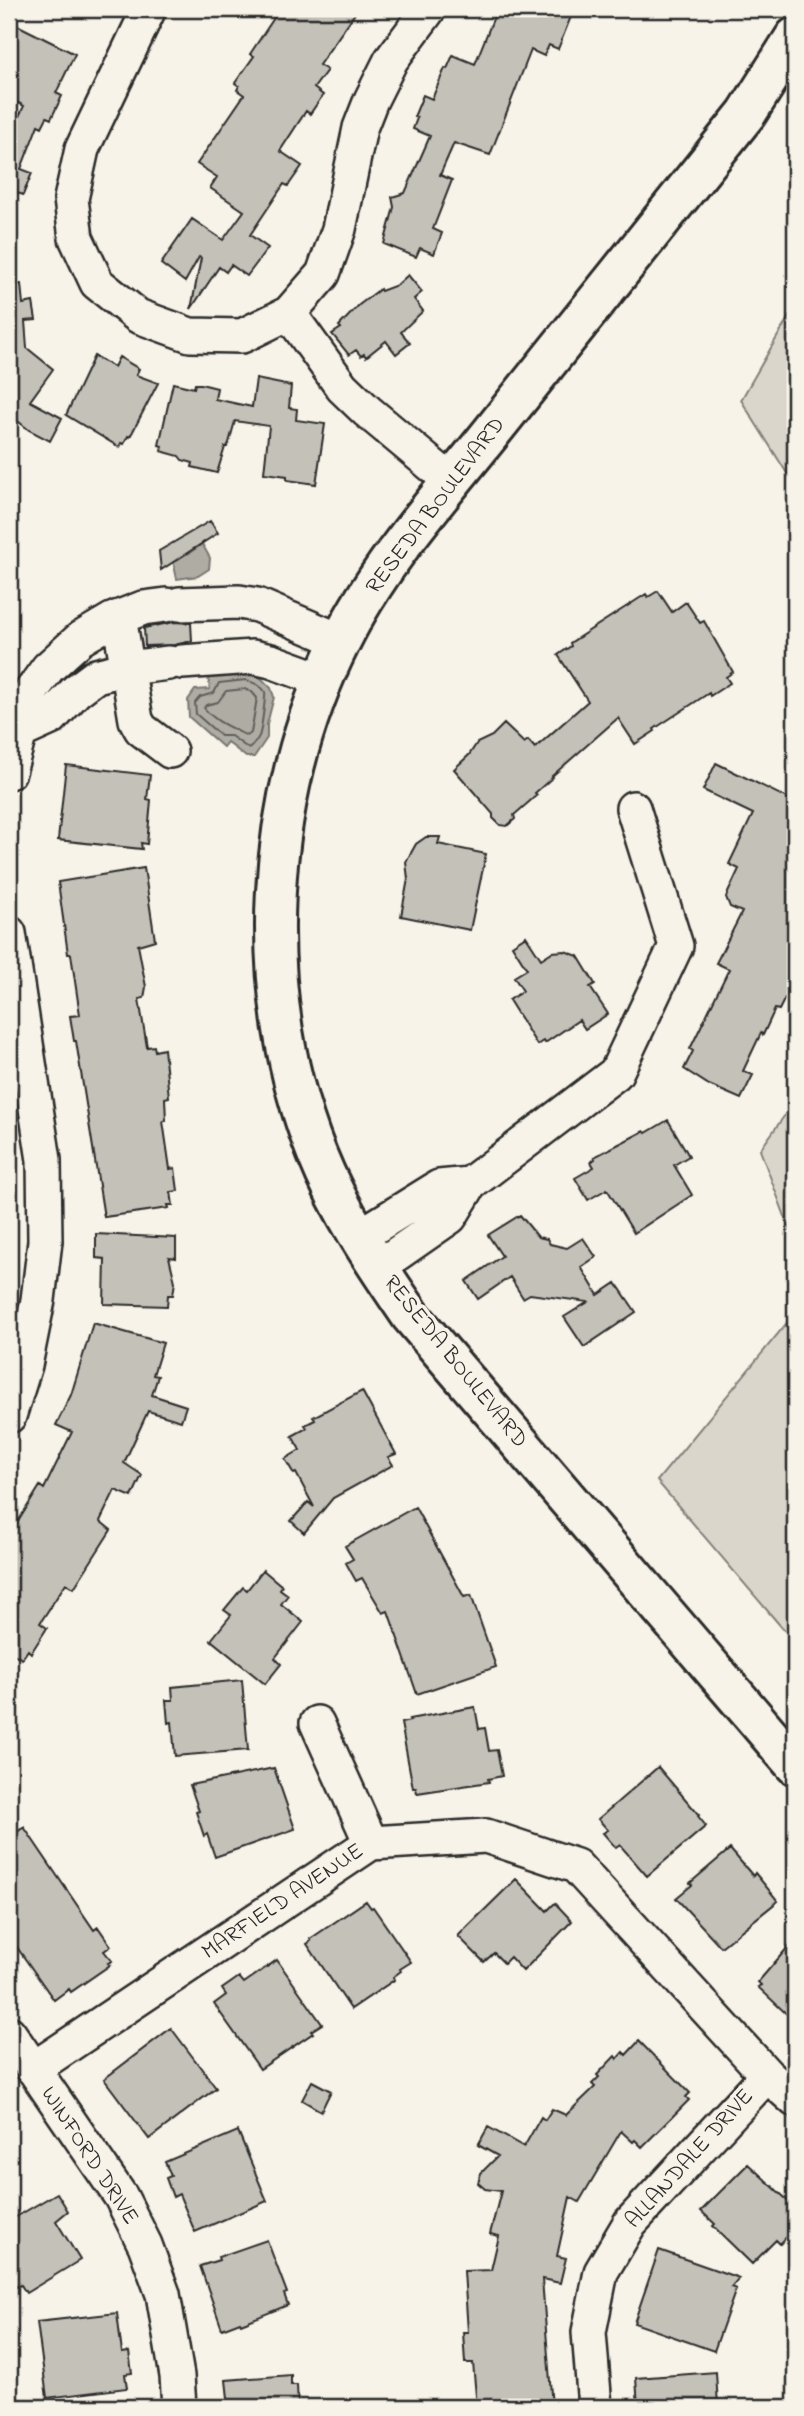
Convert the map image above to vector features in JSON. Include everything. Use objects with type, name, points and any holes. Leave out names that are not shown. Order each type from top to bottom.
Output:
[{"type":"main road","name":"RESEDA BOULEVARD","points":[[795,37],[747,113],[395,552],[341,641],[323,680],[288,795],[276,900],[275,952],[286,1038],[303,1115],[336,1195],[369,1252],[411,1316],[795,1765]]},
{"type":"street","points":[[149,9],[82,149],[71,199],[76,238],[97,283],[138,316],[190,335],[242,336],[289,313],[323,274],[339,229],[360,128],[371,100],[391,60],[429,9]]},
{"type":"street","points":[[289,313],[342,387],[452,482]]},
{"type":"street","points":[[9,772],[25,700],[48,668],[80,639],[120,617],[143,608],[239,602],[257,605],[341,641]]},
{"type":"street","points":[[234,657],[232,629],[239,602]]},
{"type":"street","points":[[112,672],[120,617]]},
{"type":"street","points":[[80,639],[112,672],[141,729],[170,751]]},
{"type":"street","points":[[20,732],[51,718],[76,691],[112,672],[176,662],[234,657],[271,660],[323,680]]},
{"type":"street","points":[[369,1252],[439,1187],[470,1184],[616,1073],[676,946],[633,808]]},
{"type":"street","points":[[9,933],[44,1160],[45,1241],[38,1300],[25,1365],[9,1416]]},
{"type":"street","points":[[317,1723],[371,1843]]},
{"type":"street","name":"MARFIELD AVENUE","points":[[33,2069],[371,1843],[486,1836],[576,1866],[766,2076],[795,2100]]},
{"type":"street","name":"WINFORD DRIVE","points":[[9,2034],[121,2197],[145,2245],[163,2294],[177,2376],[179,2407]]},
{"type":"street","name":"ALLANDALE DRIVE","points":[[595,2407],[589,2332],[601,2272],[630,2222],[766,2076]]},
{"type":"shaded area","points":[[795,306],[795,486],[741,400]]},
{"type":"shaded area","points":[[795,1101],[795,1243],[760,1150]]},
{"type":"shaded area","points":[[795,1313],[795,1643],[657,1481]]},
{"type":"water","points":[[201,542],[210,558],[209,569],[198,576],[177,579],[172,556],[184,549],[188,554],[201,545]]},
{"type":"water","points":[[248,673],[261,678],[271,688],[274,697],[267,724],[267,738],[254,757],[246,757],[227,742],[223,747],[189,717],[188,700],[195,690],[210,689],[208,677]]},
{"type":"building","points":[[280,9],[358,9],[319,65],[327,70],[314,88],[323,95],[310,114],[306,111],[280,151],[302,166],[288,186],[284,184],[250,235],[268,248],[247,276],[231,265],[226,272],[219,267],[191,309],[201,258],[199,257],[185,282],[161,264],[192,219],[223,240],[244,211],[210,188],[217,177],[197,164],[244,95],[237,90],[239,86],[235,83],[254,56],[250,54]]},
{"type":"building","points":[[497,9],[574,9],[558,49],[549,45],[544,56],[531,50],[490,155],[454,143],[440,175],[452,180],[433,229],[442,233],[434,254],[420,248],[416,257],[384,244],[394,207],[392,197],[405,193],[430,136],[413,129],[417,118],[414,117],[423,95],[432,99],[453,55],[475,64]]},
{"type":"building","points":[[17,25],[75,54],[56,93],[62,96],[51,119],[47,117],[42,127],[38,125],[21,169],[32,173],[23,195],[13,191],[10,198],[9,137],[24,106],[9,98],[9,28],[14,31]]},
{"type":"building","points":[[408,275],[422,292],[414,299],[423,311],[401,332],[410,343],[396,354],[386,341],[366,357],[356,350],[349,355],[332,334],[341,328],[339,326],[359,305],[380,289],[381,291],[397,285]]},
{"type":"building","points":[[21,284],[23,304],[33,302],[36,320],[25,321],[27,348],[53,369],[30,401],[62,418],[50,441],[29,430],[9,414],[9,285]]},
{"type":"building","points":[[94,356],[114,367],[119,357],[139,369],[136,375],[158,383],[130,437],[119,447],[66,415]]},
{"type":"building","points":[[256,379],[291,386],[289,408],[297,409],[296,420],[325,424],[316,484],[264,473],[269,426],[235,421],[217,473],[192,467],[193,463],[161,451],[162,446],[159,445],[173,383],[194,388],[195,384],[201,384],[217,388],[215,399],[252,407]]},
{"type":"building","points":[[210,521],[218,533],[161,570],[159,551]]},
{"type":"building","points":[[658,591],[672,612],[686,602],[700,623],[704,621],[733,672],[726,677],[730,683],[710,696],[709,693],[635,744],[618,718],[552,776],[535,793],[537,795],[514,815],[515,819],[507,826],[500,825],[454,769],[477,743],[492,736],[504,724],[524,743],[528,740],[535,748],[588,701],[558,655],[571,646],[570,643],[646,594],[648,597]]},
{"type":"building","points":[[174,622],[191,623],[192,641],[145,646],[144,628]]},
{"type":"building","points":[[716,763],[795,802],[795,997],[785,998],[779,1010],[775,1009],[763,1035],[761,1033],[743,1071],[753,1075],[741,1099],[709,1085],[684,1069],[693,1051],[690,1049],[729,969],[716,963],[742,912],[730,907],[726,897],[739,869],[729,864],[753,814],[703,790]]},
{"type":"building","points":[[66,765],[150,775],[147,844],[141,843],[142,849],[58,840]]},
{"type":"building","points":[[426,837],[440,837],[438,844],[486,854],[470,930],[401,916],[408,879],[406,862],[416,844]]},
{"type":"building","points":[[144,868],[155,940],[138,945],[146,987],[144,998],[139,999],[147,1047],[154,1046],[155,1051],[164,1049],[169,1097],[165,1098],[166,1121],[163,1121],[170,1169],[175,1168],[178,1191],[171,1192],[173,1205],[168,1205],[169,1208],[104,1217],[70,1016],[80,1015],[58,882]]},
{"type":"building","points":[[526,936],[541,959],[552,952],[565,951],[578,956],[595,984],[590,987],[608,1014],[585,1029],[579,1020],[545,1043],[543,1041],[537,1045],[509,1000],[523,991],[514,977],[527,969],[512,945]]},
{"type":"building","points":[[668,1120],[689,1156],[674,1165],[692,1195],[634,1233],[607,1189],[588,1200],[575,1178],[594,1167],[591,1162],[594,1157]]},
{"type":"building","points":[[520,1215],[538,1237],[547,1239],[550,1244],[567,1248],[583,1238],[596,1257],[581,1267],[598,1295],[616,1283],[636,1312],[584,1347],[564,1317],[588,1302],[530,1294],[523,1298],[510,1277],[478,1299],[466,1281],[502,1256],[488,1235]]},
{"type":"building","points":[[96,1234],[176,1238],[176,1258],[169,1257],[175,1282],[173,1295],[168,1295],[167,1306],[104,1304],[105,1259],[96,1258]]},
{"type":"building","points":[[93,1323],[163,1343],[153,1375],[158,1376],[152,1395],[186,1406],[181,1421],[148,1411],[124,1463],[142,1475],[132,1497],[115,1490],[100,1521],[111,1530],[74,1588],[66,1583],[40,1623],[47,1628],[31,1653],[28,1650],[22,1659],[9,1651],[9,1536],[40,1486],[44,1489],[72,1432],[56,1425],[71,1395]]},
{"type":"building","points":[[362,1391],[396,1454],[388,1457],[393,1465],[333,1498],[304,1533],[291,1521],[308,1502],[314,1507],[296,1473],[294,1474],[285,1459],[300,1450],[292,1436],[307,1428],[305,1425],[315,1420],[313,1417]]},
{"type":"building","points":[[415,1507],[464,1597],[471,1595],[496,1667],[417,1694],[388,1611],[383,1613],[362,1578],[356,1581],[346,1563],[353,1559],[345,1546]]},
{"type":"building","points":[[263,1570],[282,1586],[280,1589],[288,1595],[281,1604],[303,1622],[275,1658],[281,1664],[265,1684],[211,1640],[231,1615],[224,1610],[243,1587],[247,1590]]},
{"type":"building","points":[[242,1680],[248,1750],[175,1756],[172,1722],[168,1723],[166,1700],[173,1700],[172,1687]]},
{"type":"building","points":[[475,1707],[479,1729],[485,1728],[489,1751],[497,1750],[502,1776],[488,1779],[489,1782],[417,1793],[416,1788],[413,1788],[401,1723],[410,1721],[409,1719]]},
{"type":"building","points":[[658,1767],[706,1826],[647,1876],[620,1845],[616,1848],[603,1833],[608,1830],[598,1819]]},
{"type":"building","points":[[274,1768],[295,1829],[215,1857],[207,1834],[204,1836],[190,1785]]},
{"type":"building","points":[[24,1827],[94,1930],[98,1927],[111,1946],[104,1951],[112,1961],[108,1963],[110,1965],[71,1992],[69,1989],[54,2000],[9,1936],[9,1838]]},
{"type":"building","points":[[730,1849],[778,1901],[721,1947],[676,1898]]},
{"type":"building","points":[[516,1879],[547,1911],[555,1903],[572,1921],[523,1971],[510,1957],[504,1963],[494,1953],[484,1962],[458,1936]]},
{"type":"building","points":[[366,1901],[411,1962],[400,1969],[393,1977],[394,1980],[351,2009],[307,1944],[310,1939]]},
{"type":"building","points":[[795,1939],[795,2022],[758,1987],[761,1985],[758,1982]]},
{"type":"building","points":[[277,1960],[322,2024],[260,2069],[214,2004],[226,1995],[222,1989],[239,1977],[244,1983]]},
{"type":"building","points":[[171,2028],[216,2088],[149,2139],[104,2079]]},
{"type":"building","points":[[639,2041],[690,2093],[686,2097],[689,2100],[642,2147],[621,2131],[579,2202],[570,2197],[557,2256],[566,2258],[560,2283],[542,2279],[552,2407],[477,2407],[473,2363],[465,2363],[463,2332],[468,2332],[464,2271],[491,2270],[499,2236],[490,2234],[501,2191],[485,2189],[478,2183],[481,2173],[498,2156],[478,2145],[488,2127],[524,2147],[541,2117],[545,2120],[552,2109],[566,2115],[595,2087],[592,2084],[599,2077],[597,2075],[615,2056],[617,2059],[623,2052],[626,2055]]},
{"type":"building","points":[[312,2081],[331,2091],[321,2111],[302,2100]]},
{"type":"building","points":[[238,2131],[267,2201],[195,2232],[179,2194],[173,2197],[166,2178],[171,2176],[165,2162]]},
{"type":"building","points":[[748,2164],[795,2207],[795,2228],[780,2244],[776,2240],[752,2264],[701,2211]]},
{"type":"building","points":[[57,2193],[68,2211],[56,2221],[80,2260],[26,2293],[21,2285],[16,2287],[9,2275],[9,2221]]},
{"type":"building","points":[[267,2240],[287,2293],[284,2294],[288,2305],[222,2329],[200,2266]]},
{"type":"building","points":[[659,2250],[739,2278],[731,2287],[736,2289],[714,2351],[634,2323]]},
{"type":"building","points":[[117,2313],[122,2353],[129,2352],[132,2373],[125,2374],[127,2388],[47,2398],[37,2322]]},
{"type":"building","points":[[716,2372],[718,2407],[638,2407],[636,2378]]},
{"type":"building","points":[[291,2375],[291,2385],[297,2385],[298,2407],[229,2407],[226,2380]]}]
